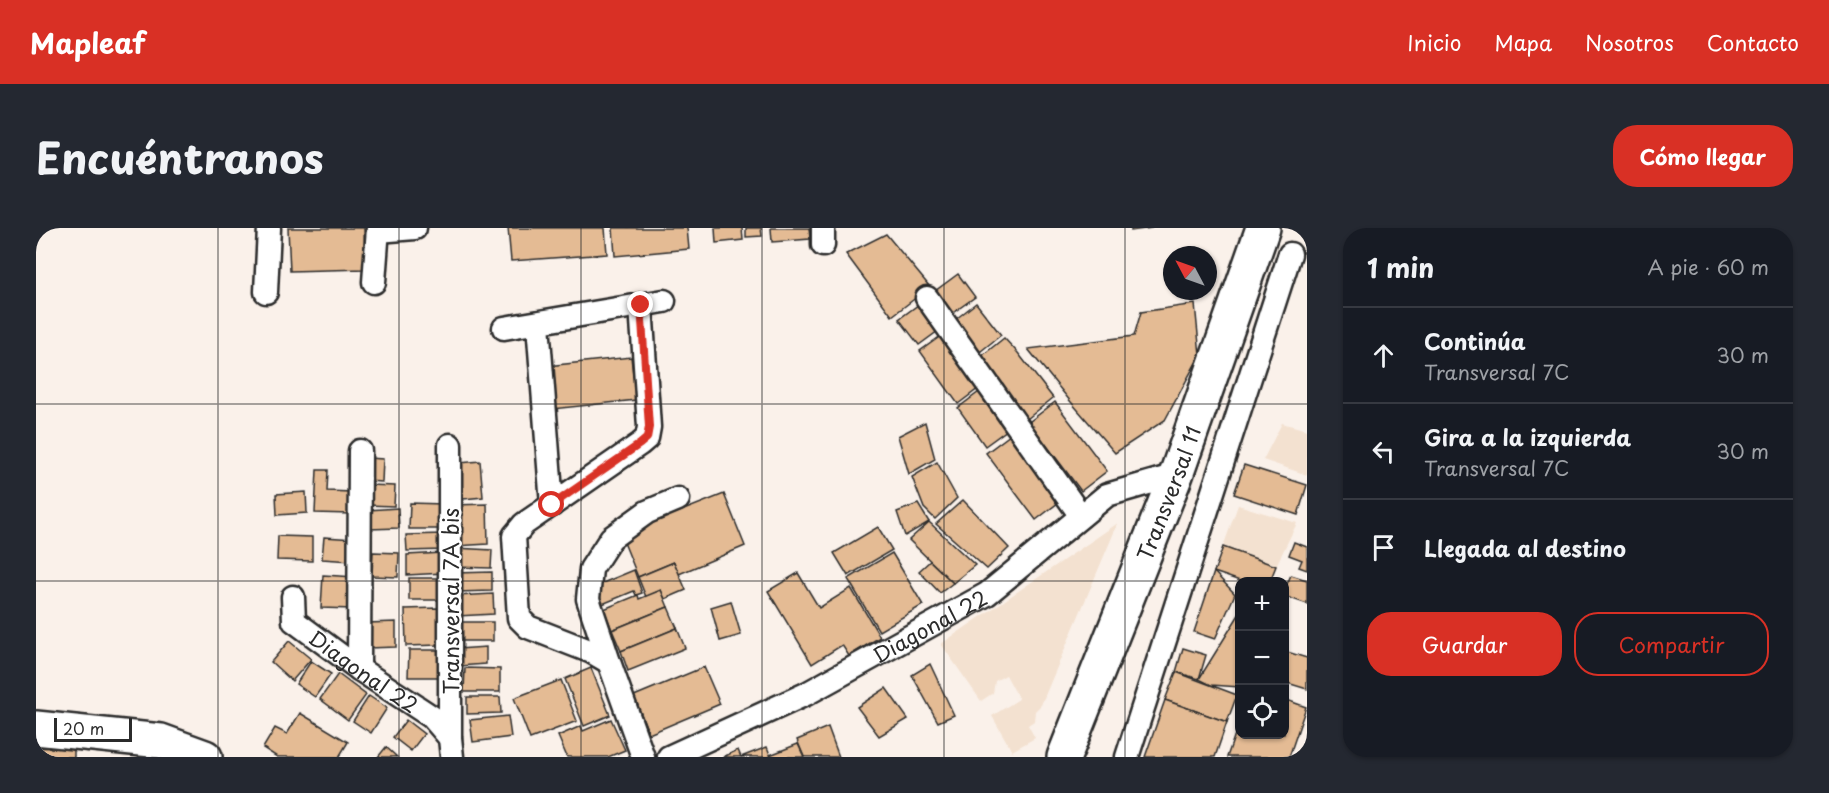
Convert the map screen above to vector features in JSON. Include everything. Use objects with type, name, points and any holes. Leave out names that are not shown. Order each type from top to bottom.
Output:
[{"type":"street","points":[[266,292],[269,228]]},
{"type":"street","points":[[374,282],[378,229],[415,228]]},
{"type":"street","points":[[1127,757],[1298,258],[1261,235]]},
{"type":"street","name":"Transversal 11","points":[[1068,756],[1176,475],[1261,235]]},
{"type":"street","points":[[927,298],[1081,516]]},
{"type":"street","points":[[504,328],[664,301]]},
{"type":"street","points":[[609,662],[592,652],[528,627],[519,618],[514,536],[524,524],[647,438],[649,427],[641,305]]},
{"type":"street","points":[[538,324],[552,505]]},
{"type":"street","name":"Transversal 7A bis","points":[[450,445],[451,748]]},
{"type":"street","points":[[359,669],[360,451]]},
{"type":"street","name":"Diagonal 22","points":[[669,757],[806,694],[987,594],[1107,495],[1176,475]]},
{"type":"street","points":[[644,757],[588,599],[591,569],[611,538],[647,512],[678,498]]},
{"type":"street","name":"Diagonal 22","points":[[293,597],[294,621],[359,669],[432,717],[451,748]]},
{"type":"street","points":[[36,728],[161,741],[205,757]]},
{"type":"shaded area","points":[[1282,423],[1307,430],[1307,475],[1263,460]]},
{"type":"shaded area","points":[[1238,505],[1297,523],[1276,566],[1223,547]]},
{"type":"shaded area","points":[[1118,523],[1041,705],[1035,711],[1034,721],[1028,725],[1035,738],[1012,751],[992,716],[1019,699],[1006,675],[995,681],[993,693],[981,701],[941,644]]},
{"type":"building","points":[[288,228],[364,228],[365,269],[290,271]]},
{"type":"building","points":[[508,228],[605,228],[607,254],[511,261]]},
{"type":"building","points":[[613,228],[687,228],[689,249],[615,256]]},
{"type":"building","points":[[715,228],[742,228],[743,240],[716,243]]},
{"type":"building","points":[[746,228],[761,228],[762,236],[746,237]]},
{"type":"building","points":[[771,228],[809,228],[810,239],[772,242]]},
{"type":"building","points":[[1131,228],[1152,228],[1131,231]]},
{"type":"building","points":[[886,234],[930,287],[892,316],[846,254]]},
{"type":"building","points":[[958,274],[975,297],[947,317],[931,294]]},
{"type":"building","points":[[922,302],[942,328],[919,345],[899,319]]},
{"type":"building","points":[[976,303],[1001,335],[976,355],[951,323]]},
{"type":"building","points":[[1195,304],[1200,355],[1165,420],[1115,453],[1028,349],[1134,336],[1141,312]]},
{"type":"building","points":[[945,333],[983,385],[958,404],[920,351]]},
{"type":"building","points":[[1004,338],[1053,398],[1027,419],[978,359]]},
{"type":"building","points":[[631,357],[636,400],[552,409],[547,366]]},
{"type":"building","points":[[983,389],[1011,427],[985,446],[958,408]]},
{"type":"building","points":[[1055,402],[1107,471],[1081,491],[1029,422]]},
{"type":"building","points":[[925,422],[935,459],[909,474],[898,436]]},
{"type":"building","points":[[1014,432],[1063,499],[1036,520],[986,453]]},
{"type":"building","points":[[368,458],[383,459],[382,482],[367,481]]},
{"type":"building","points":[[480,461],[483,497],[453,500],[450,464]]},
{"type":"building","points":[[937,462],[957,498],[935,519],[924,508],[912,477]]},
{"type":"building","points":[[1244,465],[1307,485],[1298,515],[1234,494]]},
{"type":"building","points":[[317,470],[328,470],[327,491],[351,492],[350,514],[315,513]]},
{"type":"building","points":[[368,485],[395,486],[394,506],[367,505]]},
{"type":"building","points":[[306,492],[307,513],[277,515],[276,494]]},
{"type":"building","points":[[724,494],[745,546],[679,574],[674,562],[638,577],[621,535]]},
{"type":"building","points":[[963,500],[1009,548],[987,569],[936,524]]},
{"type":"building","points":[[410,503],[443,504],[442,529],[409,529]]},
{"type":"building","points":[[487,504],[488,544],[455,546],[454,505]]},
{"type":"building","points":[[918,504],[929,522],[905,536],[897,512]]},
{"type":"building","points":[[398,508],[399,528],[369,529],[368,510]]},
{"type":"building","points":[[929,522],[975,565],[953,583],[909,540]]},
{"type":"building","points":[[878,527],[892,550],[848,576],[834,553]]},
{"type":"building","points":[[443,534],[443,550],[407,551],[406,535]]},
{"type":"building","points":[[278,536],[312,537],[312,561],[277,560]]},
{"type":"building","points":[[324,537],[354,539],[352,561],[322,559]]},
{"type":"building","points":[[1294,542],[1307,547],[1307,570],[1299,567],[1302,560],[1289,555]]},
{"type":"building","points":[[1223,547],[1276,566],[1272,577],[1235,577],[1235,579],[1214,572]]},
{"type":"building","points":[[455,548],[492,550],[491,568],[454,567]]},
{"type":"building","points":[[373,552],[399,553],[398,577],[372,576]]},
{"type":"building","points":[[443,553],[444,573],[407,575],[407,555]]},
{"type":"building","points":[[892,553],[923,605],[879,631],[848,579]]},
{"type":"building","points":[[930,561],[953,583],[940,593],[919,571]]},
{"type":"building","points":[[674,562],[686,590],[665,599],[661,590],[646,597],[638,577]]},
{"type":"building","points":[[634,570],[642,593],[636,595],[634,591],[600,605],[593,587]]},
{"type":"building","points":[[492,572],[492,591],[456,592],[455,573]]},
{"type":"building","points":[[1214,572],[1235,594],[1215,639],[1194,632]]},
{"type":"building","points":[[798,573],[819,608],[851,588],[880,637],[849,656],[842,645],[812,664],[768,591]]},
{"type":"building","points":[[323,575],[355,577],[353,609],[321,608]]},
{"type":"building","points":[[1291,575],[1307,580],[1307,604],[1289,598]]},
{"type":"building","points":[[409,578],[444,578],[444,600],[409,600]]},
{"type":"building","points":[[661,590],[668,607],[612,630],[604,609],[638,595],[639,599]]},
{"type":"building","points":[[493,594],[494,614],[457,616],[456,596]]},
{"type":"building","points":[[731,601],[741,635],[720,641],[711,607]]},
{"type":"building","points":[[668,607],[677,628],[621,651],[612,630]]},
{"type":"building","points":[[438,608],[439,645],[406,646],[405,609]]},
{"type":"building","points":[[1235,621],[1235,687],[1211,685],[1199,679]]},
{"type":"building","points":[[396,622],[396,647],[368,648],[367,623]]},
{"type":"building","points":[[458,622],[493,622],[493,641],[458,641]]},
{"type":"building","points":[[677,628],[685,648],[628,671],[621,651]]},
{"type":"building","points":[[289,641],[311,659],[292,681],[271,662]]},
{"type":"building","points":[[486,647],[486,664],[459,666],[458,649]]},
{"type":"building","points":[[1183,648],[1206,655],[1199,679],[1176,672]]},
{"type":"building","points":[[409,650],[443,650],[443,677],[408,677]]},
{"type":"building","points":[[1289,653],[1307,658],[1307,689],[1289,684]]},
{"type":"building","points":[[311,661],[331,674],[315,697],[296,684]]},
{"type":"building","points":[[930,664],[954,715],[938,722],[912,675]]},
{"type":"building","points":[[704,667],[720,704],[649,734],[634,696]]},
{"type":"building","points":[[465,668],[500,669],[500,692],[464,692]]},
{"type":"building","points":[[591,668],[610,715],[584,726],[565,679]]},
{"type":"building","points":[[1176,672],[1235,694],[1227,722],[1165,700]]},
{"type":"building","points":[[338,674],[366,695],[348,720],[320,699]]},
{"type":"building","points":[[561,680],[577,721],[530,739],[514,698]]},
{"type":"building","points":[[886,688],[908,719],[879,736],[857,707]]},
{"type":"building","points":[[369,696],[387,708],[371,733],[353,721]]},
{"type":"building","points":[[467,697],[500,697],[501,713],[467,714]]},
{"type":"building","points":[[1165,700],[1227,722],[1215,757],[1145,757]]},
{"type":"building","points":[[1289,701],[1306,707],[1289,757],[1227,757],[1235,734],[1235,739],[1289,739]]},
{"type":"building","points":[[300,713],[348,742],[339,757],[277,757],[263,748],[275,728],[287,734]]},
{"type":"building","points":[[508,716],[511,737],[473,742],[470,720]]},
{"type":"building","points":[[611,719],[625,750],[608,757],[567,757],[558,736],[581,726],[583,731]]},
{"type":"building","points":[[406,720],[424,734],[411,751],[393,737]]},
{"type":"building","points":[[828,727],[839,757],[804,757],[797,740]]},
{"type":"building","points":[[798,744],[804,757],[771,757],[770,755]]},
{"type":"building","points":[[74,746],[74,757],[36,757],[36,748]]},
{"type":"building","points":[[386,747],[397,757],[378,757]]},
{"type":"building","points":[[767,747],[771,757],[741,757]]},
{"type":"building","points":[[738,750],[741,757],[723,757]]},
{"type":"route","points":[[552,505],[647,438],[649,427],[641,305]]}]
